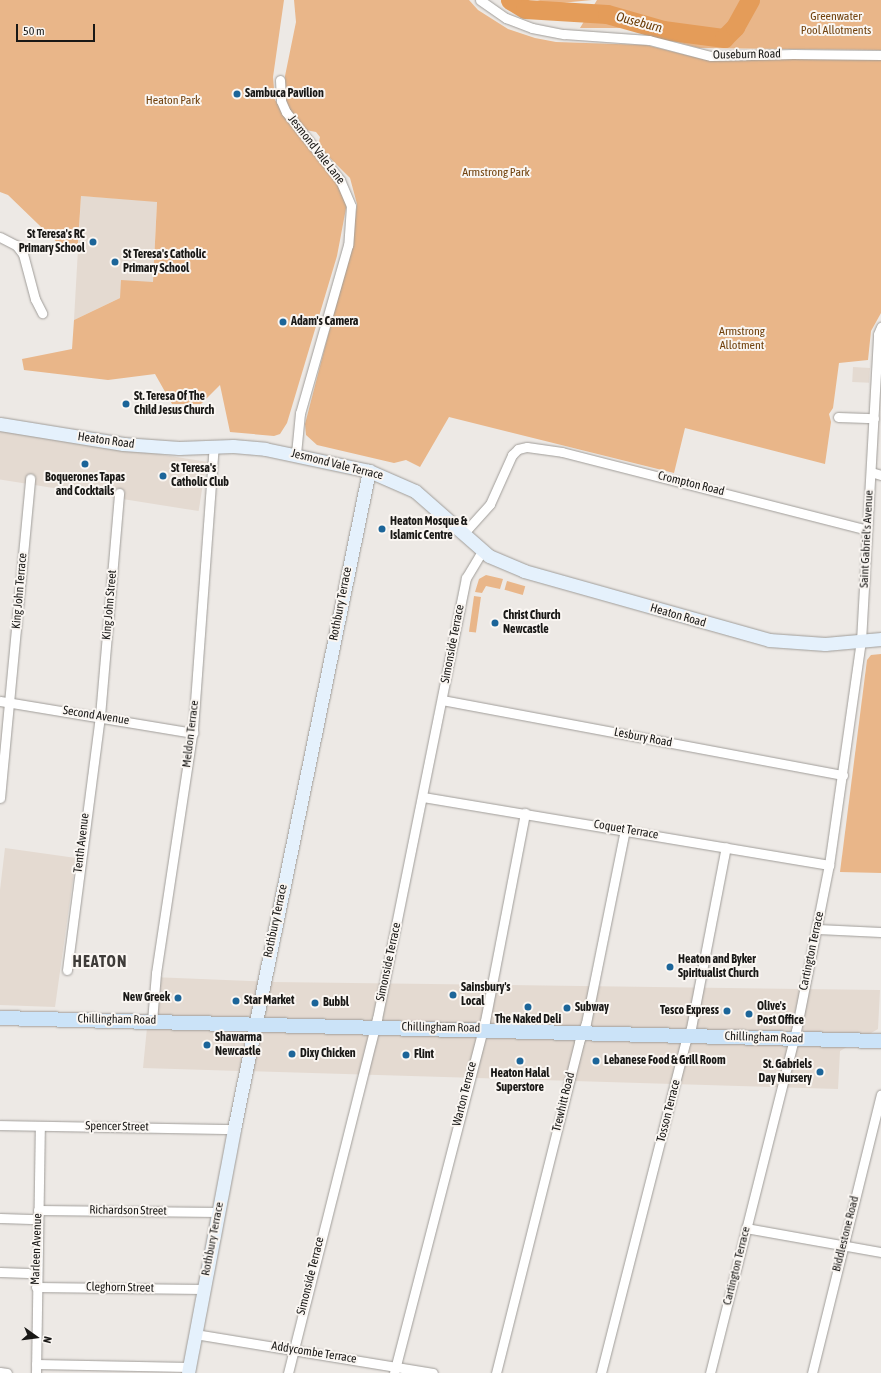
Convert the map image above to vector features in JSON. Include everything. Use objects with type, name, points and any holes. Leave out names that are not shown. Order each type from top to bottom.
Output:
[{"type":"main road","name":"Chillingham Road","points":[[0,1018],[482,1029],[881,1041]]},
{"type":"street","name":"Ouseburn Road","points":[[480,0],[506,18],[532,28],[564,34],[649,40],[711,56],[793,54],[881,55]]},
{"type":"street","name":"Jesmond Vale Lane","points":[[280,80],[282,101],[286,112],[340,180],[350,206],[348,245],[300,413],[296,454]]},
{"type":"street","points":[[0,236],[16,245],[23,254],[35,299],[42,313]]},
{"type":"street","name":"Saint Gabriel's Avenue","points":[[861,642],[867,530],[876,415],[878,334],[881,327]]},
{"type":"street","points":[[838,416],[876,415]]},
{"type":"street","name":"Heaton Road","points":[[0,424],[124,444],[180,448],[214,446]]},
{"type":"street","name":"Jesmond Vale Terrace","points":[[214,446],[247,447],[296,454],[369,471],[415,491],[483,550]]},
{"type":"street","name":"Meldon Terrace","points":[[152,1021],[156,973],[193,732],[214,446]]},
{"type":"street","name":"Crompton Road","points":[[464,533],[490,504],[514,452],[527,447],[562,452],[867,530]]},
{"type":"street","name":"Rothbury Terrace","points":[[189,1370],[203,1289],[255,1024],[369,471]]},
{"type":"street","points":[[871,472],[881,475]]},
{"type":"street","name":"King John Terrace","points":[[0,798],[30,478]]},
{"type":"street","name":"King John Street","points":[[100,716],[120,493]]},
{"type":"street","name":"Heaton Road","points":[[483,550],[494,559],[524,571],[745,635],[789,643],[861,642],[881,639]]},
{"type":"street","name":"Simonside Terrace","points":[[288,1373],[292,1350],[375,1027],[423,797],[466,578],[483,550]]},
{"type":"street","name":"Cartington Terrace","points":[[710,1373],[795,1039],[829,865],[861,642]]},
{"type":"street","name":"Lesbury Road","points":[[442,700],[843,775]]},
{"type":"street","name":"Second Avenue","points":[[0,702],[100,716],[193,732]]},
{"type":"street","name":"Tenth Avenue","points":[[67,970],[100,716]]},
{"type":"street","name":"Coquet Terrace","points":[[423,797],[829,865]]},
{"type":"street","name":"Warton Terrace","points":[[395,1370],[482,1029],[525,813]]},
{"type":"street","name":"Trewhitt Road","points":[[496,1373],[582,1033],[625,830]]},
{"type":"street","name":"Tosson Terrace","points":[[602,1373],[688,1036],[726,847]]},
{"type":"street","points":[[817,929],[881,932]]},
{"type":"street","name":"Biddlestone Road","points":[[812,1373],[881,1094]]},
{"type":"street","name":"Spencer Street","points":[[0,1124],[234,1129]]},
{"type":"street","name":"Marleen Avenue","points":[[36,1369],[36,1287],[40,1126]]},
{"type":"street","name":"Richardson Street","points":[[0,1218],[38,1214],[218,1212]]},
{"type":"street","points":[[746,1228],[881,1252]]},
{"type":"street","points":[[0,1272],[28,1273]]},
{"type":"street","name":"Cleghorn Street","points":[[36,1287],[203,1289]]},
{"type":"street","name":"Addycombe Terrace","points":[[195,1334],[292,1350],[395,1370],[433,1373]]},
{"type":"street","points":[[36,1369],[189,1370]]},
{"type":"street","points":[[0,1372],[7,1373]]},
{"type":"shaded area","name":"St Teresa's Catholic Primary School","points":[[81,196],[157,201],[153,282],[74,320]]},
{"type":"shaded area","points":[[853,367],[870,368],[869,383],[852,382]]},
{"type":"shaded area","points":[[0,429],[206,462],[199,511],[0,480]]},
{"type":"shaded area","points":[[5,848],[76,858],[55,1007],[0,1005],[0,890]]},
{"type":"shaded area","points":[[152,977],[273,982],[880,990],[878,1029],[840,1051],[838,1089],[143,1068]]},
{"type":"green space","name":"Heaton Park","points":[[0,0],[284,0],[273,77],[275,100],[305,144],[339,184],[347,203],[337,256],[287,423],[280,434],[274,436],[230,432],[220,385],[201,404],[172,404],[155,374],[108,380],[24,370],[22,359],[72,349],[74,320],[120,298],[121,280],[153,282],[157,202],[81,196],[78,243],[67,252],[8,195],[0,192]]},
{"type":"green space","name":"Armstrong Park","points":[[294,0],[469,0],[478,10],[508,29],[535,38],[556,42],[646,45],[706,60],[881,58],[881,313],[871,331],[868,360],[839,363],[833,408],[829,414],[831,422],[825,464],[685,428],[674,473],[449,417],[420,467],[406,460],[394,463],[317,445],[306,435],[305,424],[352,243],[357,204],[350,178],[318,146],[320,137],[316,132],[306,130],[290,111],[286,100],[285,76],[296,22]]},
{"type":"green space","points":[[537,0],[592,0],[550,4]]},
{"type":"green space","name":"Greenwater Pool Allotments","points":[[597,0],[881,0],[881,50],[699,48],[624,28],[580,28]]},
{"type":"green space","points":[[486,575],[503,579],[500,589],[486,586],[482,593],[475,592],[479,579]]},
{"type":"green space","points":[[507,581],[525,586],[523,595],[505,590]]},
{"type":"green space","points":[[474,596],[481,597],[476,633],[469,632]]},
{"type":"green space","points":[[881,654],[881,873],[840,872],[867,660],[871,655]]},
{"type":"waterway","name":"Ouseburn","points":[[510,0],[525,9],[607,14],[663,30],[724,38],[735,27],[750,0]]},
{"type":"place","name":"Sambuca Pavilion","points":[[237,94]]},
{"type":"place","name":"St Teresa's RC Primary School","points":[[93,242]]},
{"type":"place","name":"St Teresa's Catholic Primary School","points":[[115,262]]},
{"type":"place","name":"Adam's Camera","points":[[283,322]]},
{"type":"place","name":"St. Teresa Of The Child Jesus Church","points":[[126,404]]},
{"type":"place","name":"Boquerones Tapas and Cocktails","points":[[85,464]]},
{"type":"place","name":"St Teresa's Catholic Club","points":[[163,476]]},
{"type":"place","name":"Heaton Mosque & Islamic Centre","points":[[382,529]]},
{"type":"place","name":"Christ Church Newcastle","points":[[495,623]]},
{"type":"place","name":"Heaton and Byker Spiritualist Church","points":[[670,967]]},
{"type":"place","name":"Sainsbury's Local","points":[[453,995]]},
{"type":"place","name":"New Greek","points":[[178,998]]},
{"type":"place","name":"Star Market","points":[[236,1001]]},
{"type":"place","name":"Bubbl","points":[[315,1003]]},
{"type":"place","name":"The Naked Deli","points":[[528,1007]]},
{"type":"place","name":"Subway","points":[[567,1008]]},
{"type":"place","name":"Tesco Express","points":[[727,1011]]},
{"type":"place","name":"Olive's Post Office","points":[[749,1014]]},
{"type":"place","name":"Shawarma Newcastle","points":[[207,1045]]},
{"type":"place","name":"Dixy Chicken","points":[[292,1054]]},
{"type":"place","name":"Flint","points":[[406,1055]]},
{"type":"place","name":"Heaton Halal Superstore","points":[[520,1061]]},
{"type":"place","name":"Lebanese Food & Grill Room","points":[[596,1061]]},
{"type":"place","name":"St. Gabriels Day Nursery","points":[[820,1072]]},
{"type":"district","name":"HEATON","points":[[100,961]]},
{"type":"park label","name":"Armstrong Allotment","points":[[742,339]]}]
